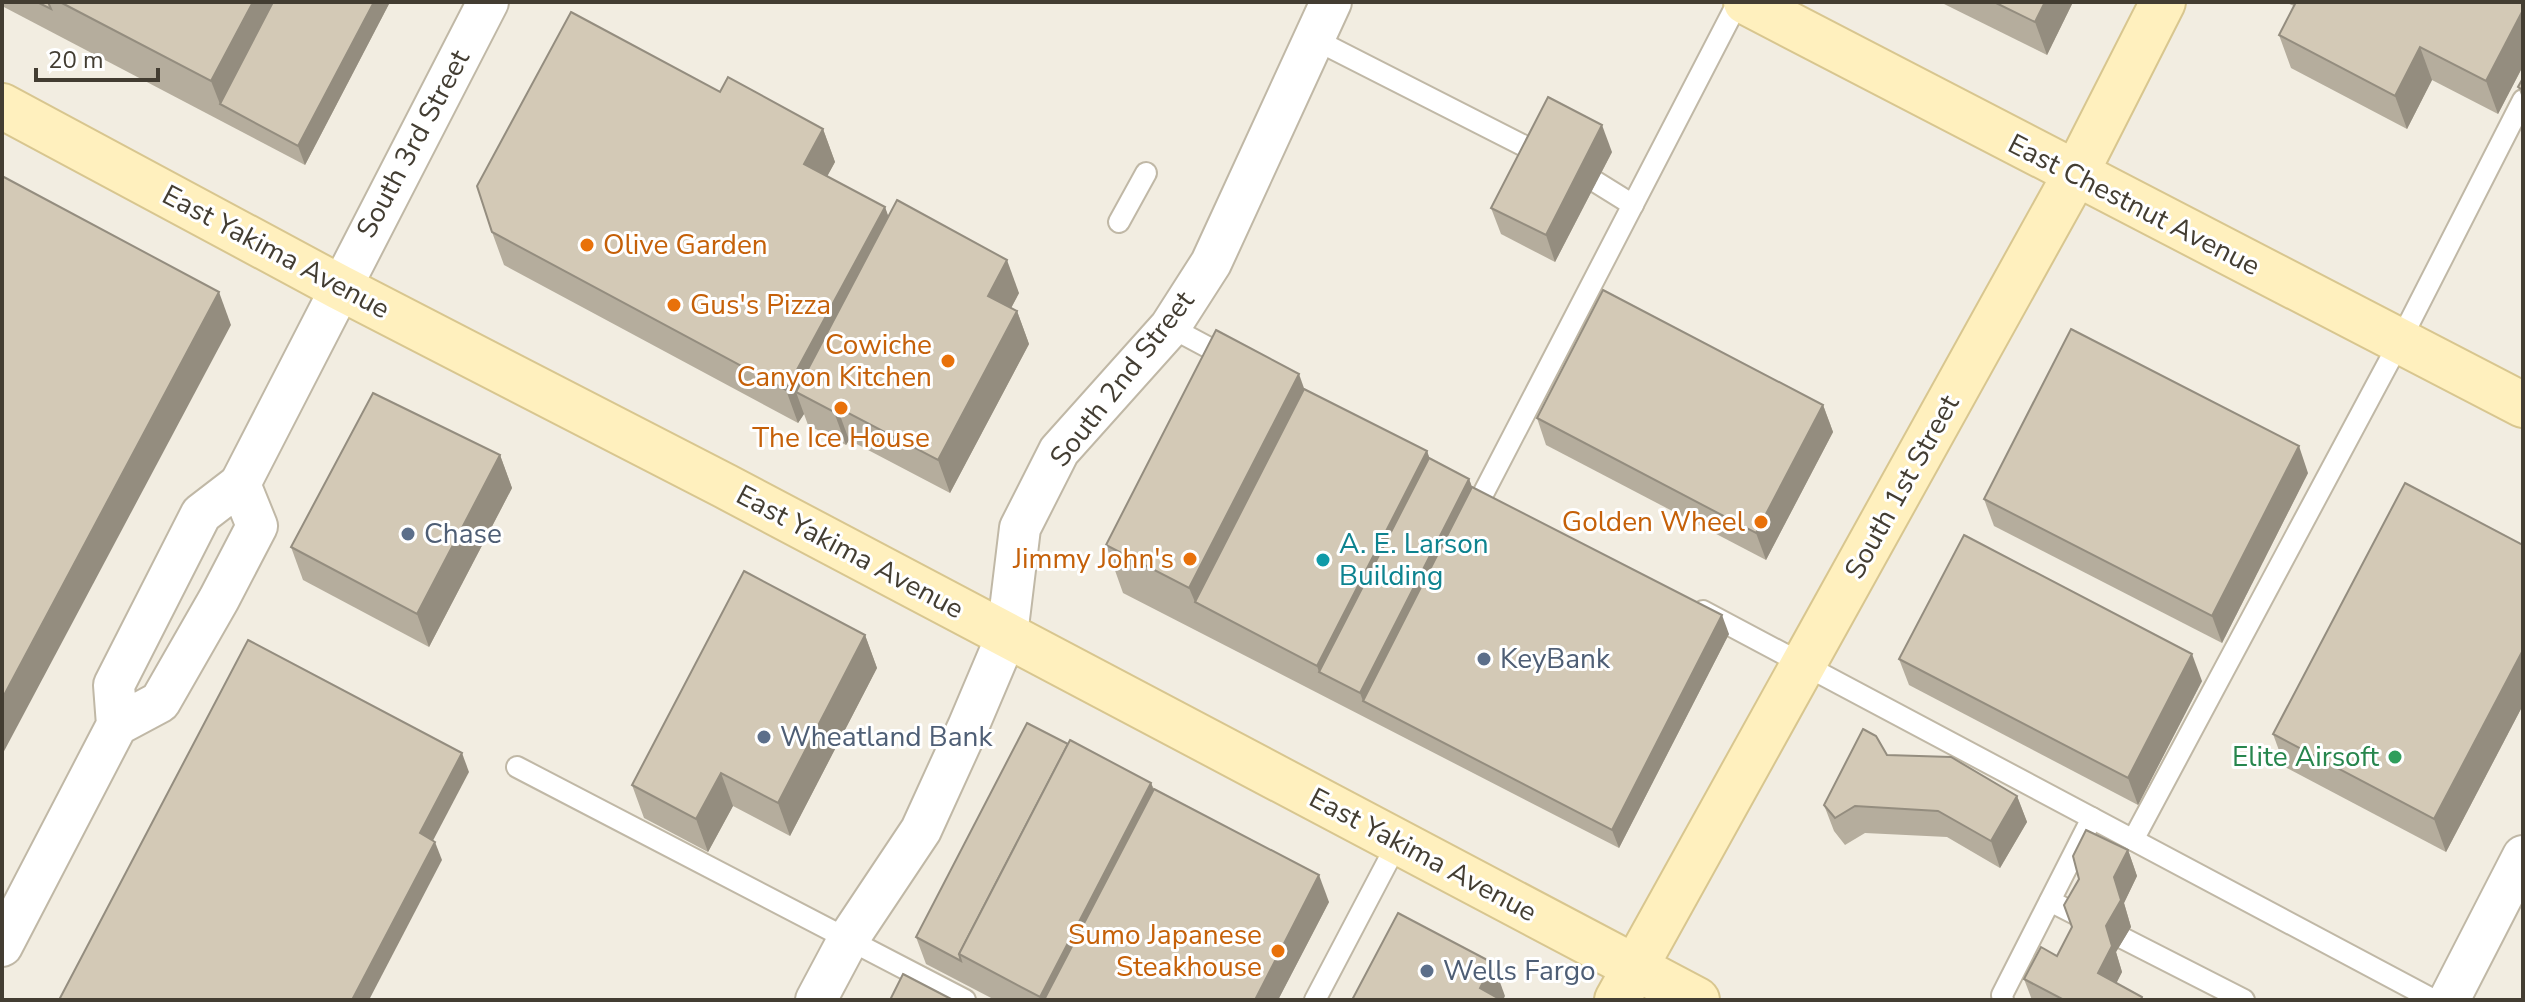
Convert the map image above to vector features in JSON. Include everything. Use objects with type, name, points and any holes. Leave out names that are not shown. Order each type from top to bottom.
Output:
[{"type":"main road","name":"East Chestnut Avenue","points":[[1746,2],[2523,405]]},
{"type":"main road","name":"South 1st Street","points":[[1625,984],[2075,175],[2163,2]]},
{"type":"main road","name":"East Yakima Avenue","points":[[2,106],[339,287],[1398,842],[1625,984],[1697,1000]]},
{"type":"street","name":"South 3rd Street","points":[[240,484],[488,2]]},
{"type":"street","name":"South 2nd Street","points":[[816,1000],[849,938],[921,830],[1007,635],[1020,528],[1059,451],[1170,327],[1215,254],[1331,2]]},
{"type":"street","points":[[2,946],[117,725],[114,685],[201,514],[240,484],[257,526],[251,538],[160,702],[117,725]]},
{"type":"street","points":[[2449,1000],[2523,856]]},
{"type":"lane","points":[[1483,494],[1738,2]]},
{"type":"lane","points":[[1314,39],[1542,155]]},
{"type":"lane","points":[[2133,840],[2400,341],[2523,100]]},
{"type":"lane","points":[[1119,222],[1146,173]]},
{"type":"lane","points":[[1596,182],[1633,205]]},
{"type":"lane","points":[[1170,327],[1252,371]]},
{"type":"lane","points":[[1691,605],[2434,1000]]},
{"type":"lane","points":[[517,767],[965,1000]]},
{"type":"lane","points":[[2003,1000],[2002,995],[2092,818]]},
{"type":"lane","points":[[1315,1000],[1398,842]]},
{"type":"lane","points":[[2050,901],[2244,1000]]},
{"type":"building","points":[[60,2],[253,2],[211,81]]},
{"type":"building","points":[[273,2],[374,2],[298,146],[220,104]]},
{"type":"building","points":[[1994,2],[2045,2],[2035,22]]},
{"type":"building","points":[[2296,2],[2523,2],[2523,10],[2486,81],[2420,47],[2395,96],[2279,35]]},
{"type":"building","points":[[571,12],[720,92],[728,77],[823,129],[804,164],[885,207],[786,390],[492,232],[477,186]]},
{"type":"building","points":[[1548,97],[1602,125],[1546,235],[1491,208]]},
{"type":"building","points":[[2,176],[219,292],[2,699]]},
{"type":"building","points":[[897,200],[1007,260],[988,296],[1017,311],[938,460],[837,407],[834,412],[796,392]]},
{"type":"building","points":[[1603,290],[1823,405],[1756,533],[1537,418]]},
{"type":"building","points":[[2071,329],[2299,446],[2212,616],[1984,499]]},
{"type":"building","points":[[1216,330],[1299,374],[1189,588],[1106,545]]},
{"type":"building","name":"A. E. Larson Building","points":[[1304,389],[1427,451],[1317,666],[1195,602]]},
{"type":"building","name":"Chase","points":[[373,393],[500,455],[417,614],[291,547]]},
{"type":"building","points":[[1429,458],[1469,479],[1360,693],[1319,672]]},
{"type":"building","points":[[2405,483],[2523,545],[2523,650],[2434,819],[2273,734]]},
{"type":"building","name":"KeyBank","points":[[1472,487],[1722,615],[1612,830],[1363,701]]},
{"type":"building","points":[[1964,535],[2192,654],[2128,778],[1899,659]]},
{"type":"building","name":"Wheatland Bank","points":[[744,571],[865,635],[778,803],[721,773],[696,819],[632,785]]},
{"type":"building","points":[[248,640],[462,753],[420,833],[435,842],[352,1000],[59,1000]]},
{"type":"building","points":[[1027,723],[1068,744],[959,954],[961,961],[916,937]]},
{"type":"building","points":[[1863,729],[1876,736],[1887,755],[1951,757],[2017,796],[1991,841],[1938,811],[1855,806],[1835,818],[1824,805]]},
{"type":"building","points":[[1070,740],[1151,783],[1040,997],[959,954]]},
{"type":"building","points":[[1154,789],[1319,875],[1255,1000],[1044,1000]]},
{"type":"building","points":[[2086,830],[2128,850],[2114,877],[2121,900],[2106,926],[2112,946],[2098,973],[2142,997],[2141,1000],[2064,1000],[2024,979],[2041,947],[2057,956],[2072,927],[2064,905],[2079,879],[2073,856]]},
{"type":"building","points":[[1398,913],[1493,963],[1480,988],[1501,1000],[1352,1000]]},
{"type":"building","points":[[903,974],[953,1000],[890,1000]]},
{"type":"place","name":"Olive Garden","points":[[587,245]]},
{"type":"place","name":"Gus's Pizza","points":[[674,305]]},
{"type":"place","name":"Cowiche Canyon Kitchen","points":[[948,361]]},
{"type":"place","name":"The Ice House","points":[[841,408]]},
{"type":"place","name":"Golden Wheel","points":[[1761,522]]},
{"type":"place","name":"Chase","points":[[408,534]]},
{"type":"place","name":"Jimmy John's","points":[[1190,559]]},
{"type":"place","name":"A. E. Larson Building","points":[[1323,560]]},
{"type":"place","name":"KeyBank","points":[[1484,659]]},
{"type":"place","name":"Wheatland Bank","points":[[764,737]]},
{"type":"place","name":"Elite Airsoft","points":[[2395,757]]},
{"type":"place","name":"Sumo Japanese Steakhouse","points":[[1278,951]]},
{"type":"place","name":"Wells Fargo","points":[[1427,971]]}]
